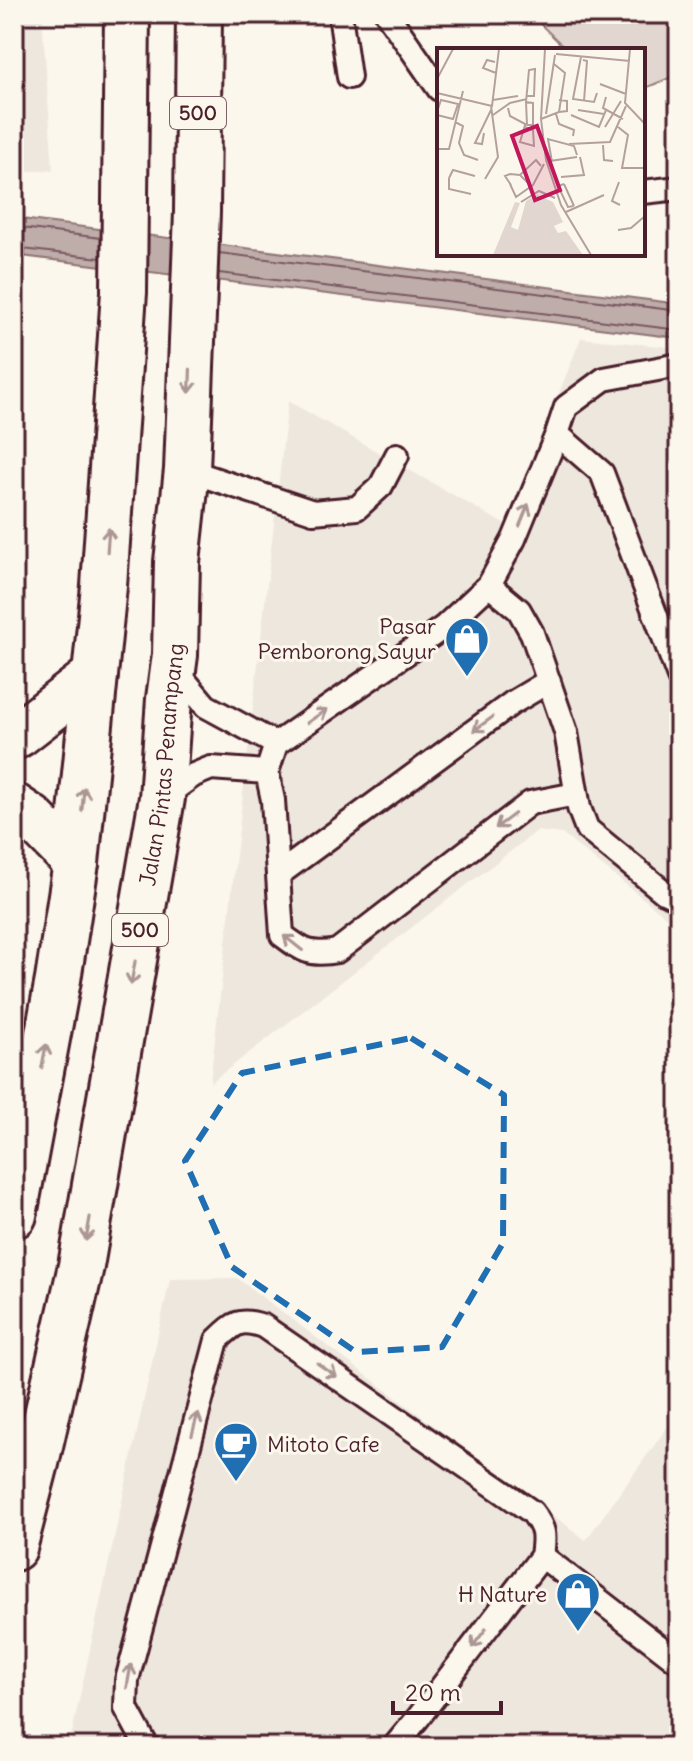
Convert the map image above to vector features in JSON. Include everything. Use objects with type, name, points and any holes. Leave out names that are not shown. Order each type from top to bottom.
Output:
[{"type":"main road","points":[[14,1215],[58,980],[76,863],[104,586],[124,292],[127,14]]},
{"type":"main road","name":"Jalan Pintas Penampang","points":[[14,1548],[81,1266],[162,798],[175,655],[177,562],[187,470],[197,212],[199,14]]},
{"type":"main road","points":[[14,737],[95,675]]},
{"type":"main road","points":[[14,806],[32,818],[76,863]]},
{"type":"lane","points":[[340,14],[349,77]]},
{"type":"lane","points":[[387,14],[437,86]]},
{"type":"lane","points":[[645,192],[679,188]]},
{"type":"lane","points":[[576,794],[530,803],[337,951],[319,954],[302,951],[282,935],[273,800],[267,772],[276,744],[444,627],[489,585],[514,539],[566,407],[604,379],[679,365]]},
{"type":"lane","points":[[557,434],[602,473],[679,677]]},
{"type":"lane","points":[[187,470],[313,512],[357,508],[381,486],[397,455]]},
{"type":"lane","points":[[489,585],[519,610],[532,633],[566,732],[579,808],[587,829],[664,892],[679,899]]},
{"type":"lane","points":[[174,667],[206,706],[276,744]]},
{"type":"lane","points":[[278,875],[512,703],[549,681]]},
{"type":"lane","points":[[162,798],[194,775],[211,768],[267,772]]},
{"type":"lane","points":[[149,1747],[126,1708],[127,1680],[217,1340],[232,1325],[247,1321],[263,1326],[532,1512],[543,1526],[542,1556],[397,1746]]},
{"type":"lane","points":[[542,1556],[679,1662]]},
{"type":"highlighted area","points":[[411,1038],[504,1095],[503,1243],[442,1347],[356,1352],[232,1267],[185,1161],[242,1073]]},
{"type":"shaded area","points":[[14,14],[42,14],[53,170],[14,172]]},
{"type":"shaded area","points":[[530,14],[679,14],[679,74],[645,88],[645,48],[565,48]]},
{"type":"shaded area","points":[[14,319],[27,323],[14,515]]},
{"type":"shaded area","name":"Pasar Pemborong Sayur","points":[[581,338],[679,348],[679,927],[562,834],[537,831],[210,1083],[288,401],[506,525]]},
{"type":"shaded area","points":[[237,1278],[586,1540],[679,1411],[679,1747],[69,1747],[170,1279]]},
{"type":"water","points":[[14,218],[679,304],[679,338],[14,255]]},
{"type":"place","name":"Pasar Pemborong Sayur","points":[[467,678]]},
{"type":"place","name":"Mitoto Cafe","points":[[236,1483]]},
{"type":"place","name":"H Nature","points":[[578,1633]]}]
